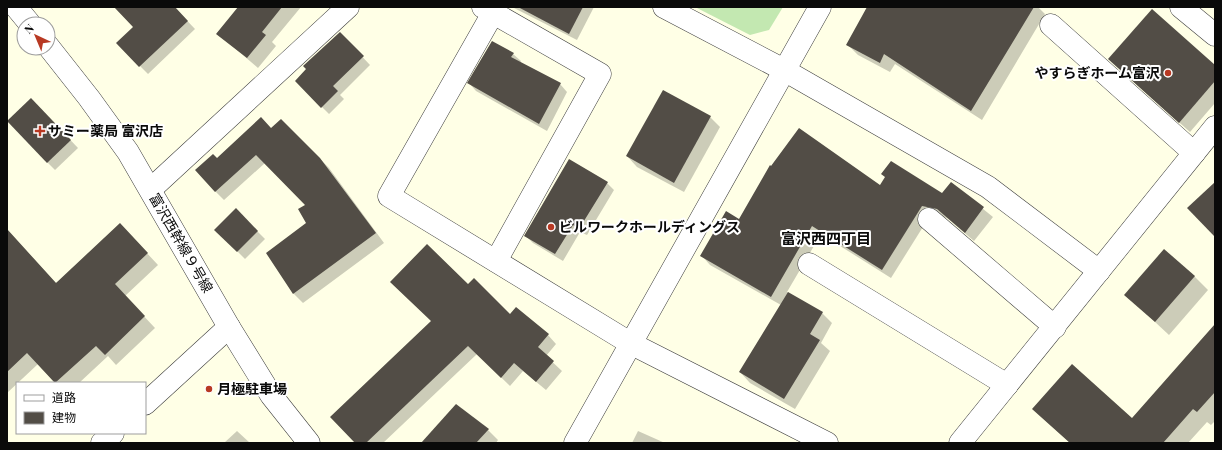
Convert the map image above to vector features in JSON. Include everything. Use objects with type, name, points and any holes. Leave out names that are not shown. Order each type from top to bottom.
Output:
[{"type":"street","points":[[16,7],[23,16]]},
{"type":"street","points":[[151,189],[348,7]]},
{"type":"street","points":[[664,7],[784,70],[988,187],[1099,271]]},
{"type":"street","points":[[575,443],[820,7]]},
{"type":"street","points":[[1181,7],[1215,35]]},
{"type":"street","points":[[496,261],[600,74],[488,10],[389,196],[630,343],[827,443]]},
{"type":"street","points":[[1051,25],[1194,153]]},
{"type":"street","name":"富沢西幹線９号線","points":[[56,56],[124,146],[151,189],[229,327],[272,395],[309,443]]},
{"type":"street","points":[[960,443],[1215,127]]},
{"type":"street","points":[[929,219],[1055,327]]},
{"type":"street","points":[[809,264],[1007,385]]},
{"type":"street","points":[[146,403],[229,327]]},
{"type":"street","points":[[102,443],[112,434]]},
{"type":"green space","points":[[695,7],[783,7],[769,30],[750,35]]},
{"type":"building","points":[[114,7],[175,7],[188,21],[139,67],[116,43],[133,27]]},
{"type":"building","points":[[238,7],[282,7],[262,32],[266,35],[247,58],[216,34]]},
{"type":"building","points":[[518,7],[583,7],[569,34]]},
{"type":"building","points":[[867,7],[1034,7],[971,111],[884,54],[880,63],[846,45]]},
{"type":"building","name":"やすらぎホーム富沢","points":[[1152,9],[1215,65],[1215,81],[1179,123],[1108,59]]},
{"type":"building","points":[[340,32],[364,56],[333,86],[338,91],[321,108],[295,81],[306,69],[303,66]]},
{"type":"building","points":[[492,41],[514,53],[511,57],[561,83],[539,124],[467,83]]},
{"type":"building","points":[[663,90],[711,116],[674,183],[626,156]]},
{"type":"building","points":[[31,98],[71,140],[47,163],[7,121]]},
{"type":"building","points":[[261,117],[271,128],[281,119],[320,158],[376,233],[293,294],[266,253],[306,223],[298,209],[305,205],[256,155],[215,192],[195,170],[213,154],[217,158]]},
{"type":"building","points":[[799,128],[880,185],[885,177],[881,174],[891,161],[942,193],[951,182],[984,207],[965,233],[937,209],[922,206],[882,270],[812,226],[771,297],[700,256],[726,211],[739,219],[770,165],[771,166]]},
{"type":"building","points":[[569,159],[608,182],[579,229],[573,225],[555,254],[524,236]]},
{"type":"building","points":[[1215,182],[1215,237],[1187,208]]},
{"type":"building","points":[[236,208],[258,231],[237,252],[214,230]]},
{"type":"building","points":[[120,223],[148,253],[115,284],[145,316],[105,355],[96,346],[56,382],[54,382],[27,353],[7,372],[7,229],[56,283]]},
{"type":"building","points":[[427,244],[468,284],[474,278],[510,314],[516,307],[549,334],[538,347],[554,361],[536,382],[514,363],[501,378],[468,346],[366,443],[355,443],[330,417],[431,321],[390,282]]},
{"type":"building","points":[[1164,249],[1195,276],[1155,322],[1124,295]]},
{"type":"building","points":[[788,292],[823,312],[810,334],[820,340],[784,399],[739,372]]},
{"type":"building","points":[[1215,324],[1215,392],[1197,412],[1193,409],[1163,443],[1070,443],[1032,409],[1072,364],[1132,418]]},
{"type":"building","points":[[456,404],[489,429],[476,443],[421,443]]},
{"type":"place","name":"やすらぎホーム富沢","points":[[1168,73]]},
{"type":"place","name":"サミー薬局 富沢店","points":[[40,131]]},
{"type":"place","name":"ビルワークホールディングス","points":[[551,227]]},
{"type":"place","name":"月極駐車場","points":[[209,389]]},
{"type":"district","name":"富沢西四丁目","points":[[826,239]]}]
